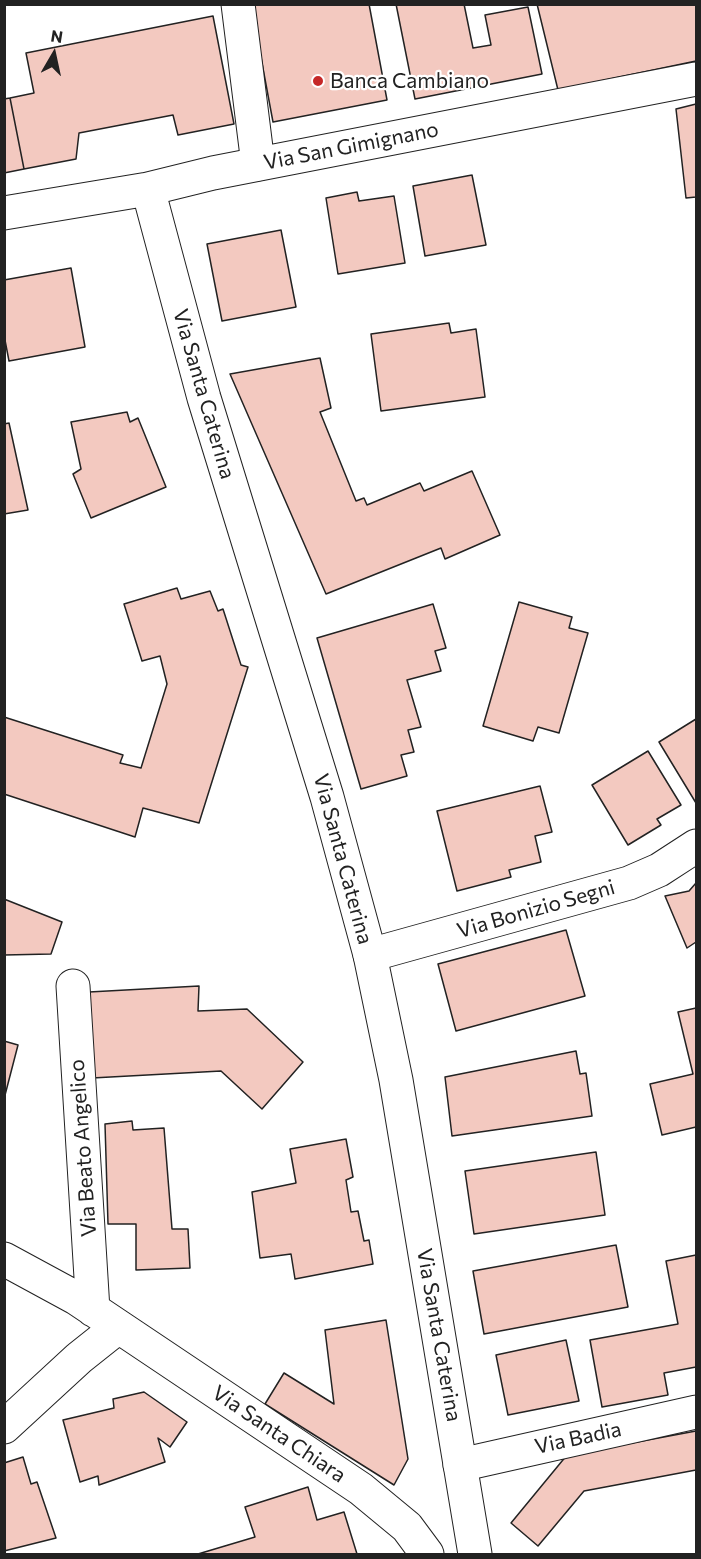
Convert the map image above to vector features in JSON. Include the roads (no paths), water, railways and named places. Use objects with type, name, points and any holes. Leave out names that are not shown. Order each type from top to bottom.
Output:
[{"type":"main road","points":[[238,4],[258,164]]},
{"type":"main road","name":"Via San Gimignano","points":[[4,213],[148,189],[258,164],[696,79]]},
{"type":"main road","name":"Via Santa Caterina","points":[[148,189],[204,398],[307,729],[370,956],[396,1080],[474,1550]]},
{"type":"main road","name":"Via Bonizio Segni","points":[[370,956],[629,883],[659,870],[696,846]]},
{"type":"main road","name":"Via Beato Angelico","points":[[73,986],[106,1318]]},
{"type":"main road","points":[[4,1259],[40,1276],[106,1318],[79,1358],[4,1427]]},
{"type":"main road","name":"Via Santa Chiara","points":[[106,1318],[379,1502],[407,1527],[428,1554]]},
{"type":"main road","name":"Via Badia","points":[[460,1465],[696,1412]]},
{"type":"main road","points":[[428,1554],[474,1550]]},
{"type":"place","name":"Banca Cambiano","points":[[318,81]]}]
